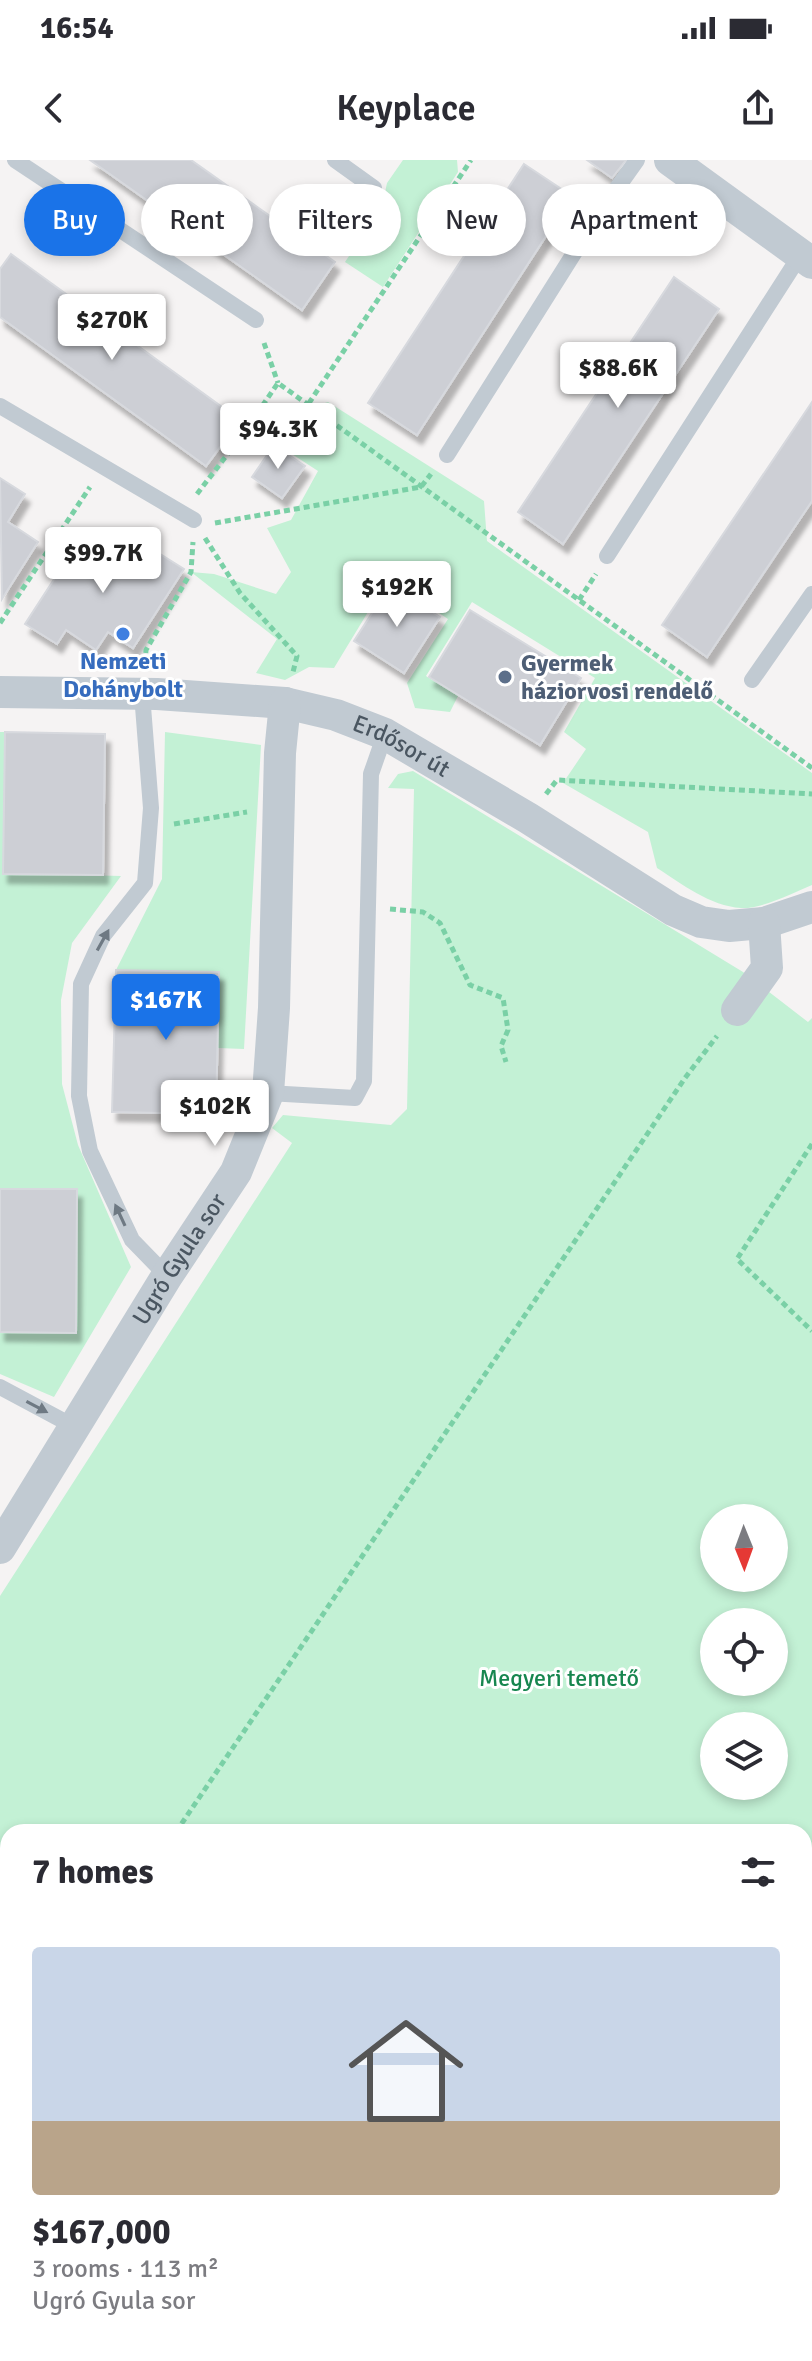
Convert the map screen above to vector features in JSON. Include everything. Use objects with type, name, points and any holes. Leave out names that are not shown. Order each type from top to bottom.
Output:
[{"type":"street","points":[[670,160],[806,258]]},
{"type":"street","name":"Erdősor út","points":[[0,692],[142,694],[285,703],[336,715],[385,734],[528,818],[673,910],[701,922],[729,926],[764,923],[812,907]]},
{"type":"street","name":"Ugró Gyula sor","points":[[0,1548],[167,1276],[236,1172],[268,1093],[285,703]]},
{"type":"street","points":[[737,1010],[767,968],[764,923]]},
{"type":"lane","points":[[15,160],[256,320]]},
{"type":"lane","points":[[335,160],[368,184]]},
{"type":"lane","points":[[447,455],[600,212],[637,160]]},
{"type":"lane","points":[[607,556],[806,258]]},
{"type":"lane","points":[[0,406],[194,520]]},
{"type":"lane","points":[[752,680],[812,594]]},
{"type":"lane","points":[[142,694],[151,808],[145,883],[103,936],[81,984],[79,1096],[90,1151],[132,1240],[167,1276]]},
{"type":"lane","points":[[268,1093],[355,1098],[364,1081],[371,774],[385,734]]},
{"type":"lane","points":[[0,1387],[73,1426]]},
{"type":"path","points":[[243,434],[307,406],[471,160]]},
{"type":"path","points":[[256,320],[278,383],[812,768]]},
{"type":"path","points":[[142,694],[146,650],[191,572],[192,500],[278,383]]},
{"type":"path","points":[[0,623],[103,467]]},
{"type":"path","points":[[194,520],[219,523],[421,487]]},
{"type":"path","points":[[194,520],[240,593],[297,656],[285,703]]},
{"type":"path","points":[[528,818],[557,780],[812,794]]},
{"type":"path","points":[[149,825],[185,823],[255,810],[279,809]]},
{"type":"path","points":[[369,906],[423,912],[440,923],[470,985],[503,998],[508,1030],[501,1046],[506,1062]]},
{"type":"path","points":[[181,1824],[685,1078],[737,1010]]},
{"type":"path","points":[[812,1144],[737,1259],[812,1331]]},
{"type":"green space","points":[[403,160],[457,160],[458,172],[450,184],[417,184],[417,235],[383,287],[345,262],[349,256],[401,256],[401,184],[387,183]]},
{"type":"green space","points":[[328,402],[484,501],[487,541],[812,773],[812,885],[768,903],[741,908],[707,899],[657,868],[648,832],[563,783],[586,749],[564,732],[595,678],[472,602],[426,676],[458,696],[450,712],[415,708],[407,683],[448,619],[388,579],[334,668],[309,667],[285,680],[256,673],[277,639],[191,572],[214,574],[276,594],[291,572],[267,528],[291,520],[318,471],[269,439],[281,417]]},
{"type":"green space","points":[[0,732],[5,732],[3,873],[121,876],[72,943],[61,1000],[62,1084],[78,1145],[131,1267],[54,1397],[0,1374],[0,1332],[76,1333],[77,1189],[0,1189]]},
{"type":"green space","points":[[165,732],[261,745],[244,1049],[218,1048],[219,972],[116,970],[162,879]]},
{"type":"green space","name":"Megyeri temető","points":[[413,771],[743,972],[808,1022],[812,1018],[812,1824],[0,1824],[0,1596],[292,1143],[272,1128],[283,1115],[391,1125],[407,1109],[414,789],[388,788],[398,774]]},
{"type":"building","points":[[90,160],[191,160],[225,184],[141,184],[141,196]]},
{"type":"building","points":[[587,160],[626,160],[612,178]]},
{"type":"building","points":[[524,164],[554,184],[542,184],[542,242],[417,435],[368,403],[464,256],[526,256],[526,184],[511,184]]},
{"type":"building","points":[[253,204],[269,215],[269,256],[327,256],[335,262],[302,310],[226,256],[253,256]]},
{"type":"building","points":[[11,254],[240,420],[206,466],[0,317],[0,269]]},
{"type":"building","points":[[674,277],[719,309],[563,544],[518,512]]},
{"type":"building","points":[[812,402],[812,501],[707,657],[662,625]]},
{"type":"building","points":[[274,445],[305,466],[282,498],[252,477]]},
{"type":"building","points":[[0,478],[25,494],[8,522],[38,542],[2,599]]},
{"type":"building","points":[[86,530],[145,569],[157,552],[184,569],[133,648],[108,632],[96,650],[66,630],[57,644],[25,624]]},
{"type":"building","points":[[390,585],[440,617],[404,673],[354,641]]},
{"type":"building","name":"Gyermek háziorvosi rendelő","points":[[470,610],[581,678],[540,745],[429,677]]},
{"type":"building","points":[[5,732],[105,734],[103,875],[3,874]]},
{"type":"building","points":[[116,970],[219,972],[216,1114],[112,1112]]},
{"type":"building","points":[[0,1189],[77,1189],[76,1333],[0,1332]]},
{"type":"place","name":"Nemzeti Dohánybolt","points":[[123,634]]},
{"type":"place","name":"Gyermek háziorvosi rendelő","points":[[505,677]]}]
